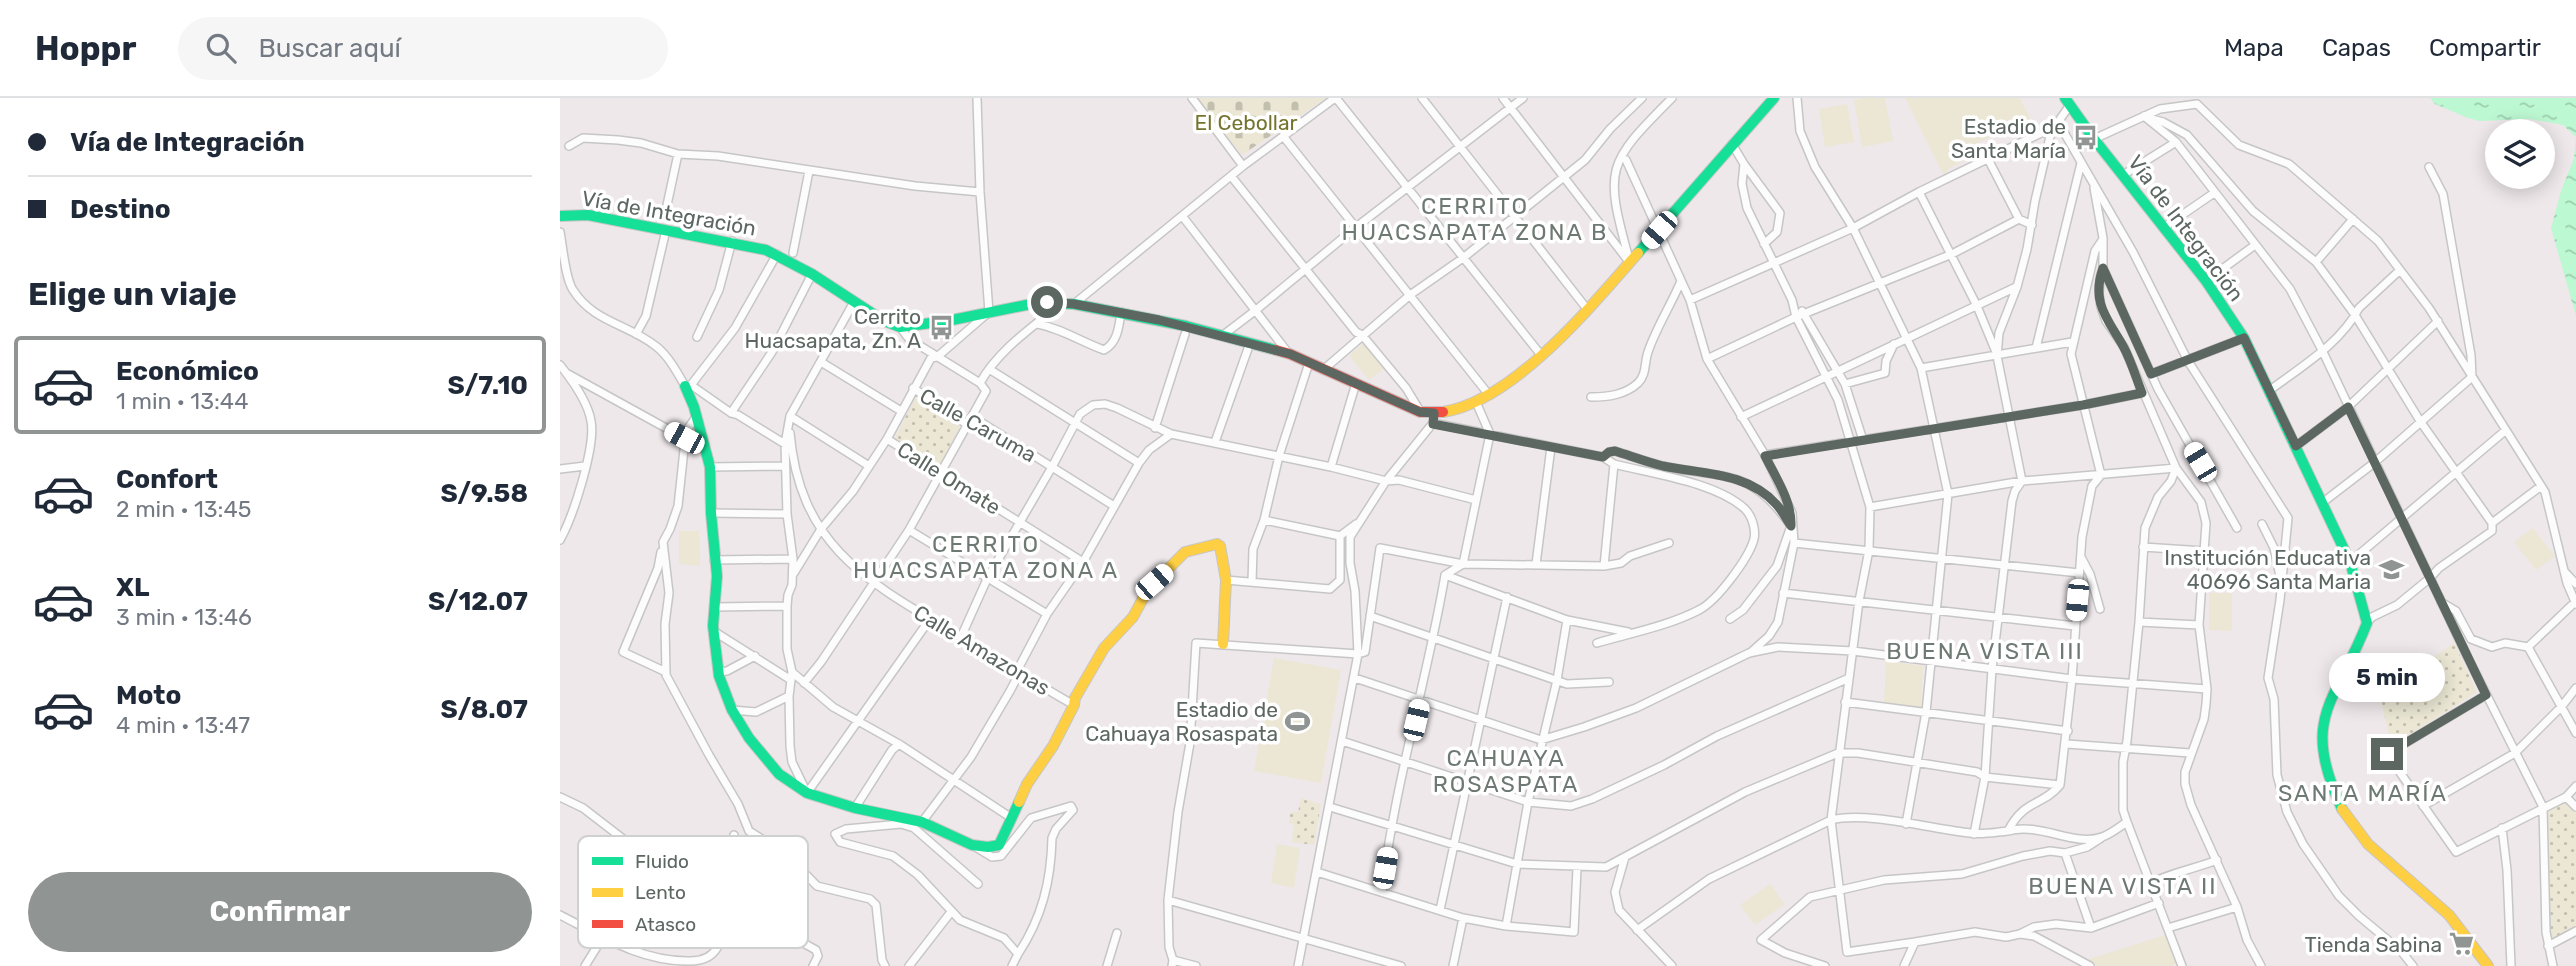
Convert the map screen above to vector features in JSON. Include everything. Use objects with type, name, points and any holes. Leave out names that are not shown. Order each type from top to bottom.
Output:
[{"type":"main road","points":[[900,327],[1036,303],[1069,303],[1121,312],[1290,354],[1434,418],[1489,396],[1527,369],[1630,263],[1774,98]]},
{"type":"main road","name":"Vía de Integración","points":[[2068,102],[2206,281],[2244,338],[2350,562],[2367,623]]},
{"type":"main road","name":"Vía de Integración","points":[[560,216],[588,215],[732,241],[777,254],[889,323],[900,327]]},
{"type":"main road","points":[[688,386],[710,467],[710,513],[718,576],[715,607],[718,672],[732,710],[766,761],[790,784],[807,793],[902,821],[922,822],[972,845],[999,845],[1027,783],[1054,746],[1075,698],[1104,648],[1133,617],[1147,591],[1185,552],[1207,545],[1220,546],[1226,580],[1223,644]]},
{"type":"main road","points":[[2367,623],[2324,715],[2322,736],[2333,790],[2358,836],[2437,902],[2488,966]]},
{"type":"street","points":[[792,577],[821,529],[853,491],[887,439],[930,358],[937,357],[989,312],[980,192],[977,98]]},
{"type":"street","points":[[1192,98],[1243,166]]},
{"type":"street","points":[[980,383],[989,369],[1037,324],[1183,217],[1243,166],[1335,98],[1541,355]]},
{"type":"street","points":[[1422,98],[1587,309]]},
{"type":"street","points":[[1503,98],[1630,263]]},
{"type":"street","points":[[1222,336],[1354,228],[1523,98]]},
{"type":"street","points":[[1323,370],[1410,295],[1463,258],[1585,160],[1610,129],[1642,98]]},
{"type":"street","points":[[1630,263],[1615,208],[1615,167],[1621,153],[1635,135],[1672,98]]},
{"type":"street","points":[[1797,98],[1800,131],[1810,155],[1853,228],[1921,368],[1948,494],[1926,712],[1906,824]]},
{"type":"street","points":[[1997,356],[2000,333],[2017,287],[2032,225],[2050,132],[2068,102]]},
{"type":"street","points":[[2094,139],[2160,109],[2197,104],[2239,145],[2290,164],[2378,241],[2438,321],[2545,492],[2569,593],[2575,603],[2528,647]]},
{"type":"street","points":[[2144,116],[2176,142],[2290,289],[2543,807],[2548,946],[2553,966]]},
{"type":"street","points":[[2144,116],[2163,122],[2187,135],[2253,211],[2316,262],[2355,315],[2420,421],[2492,523],[2492,531],[2439,568],[2396,605],[2372,617],[2367,623]]},
{"type":"street","points":[[2058,122],[2133,252],[2188,361],[2288,518],[2268,678],[2274,699],[2277,775],[2287,812],[2303,844],[2339,896],[2358,916],[2401,951],[2413,966]]},
{"type":"street","points":[[1690,300],[1853,228],[1919,192],[2041,133],[2050,132]]},
{"type":"street","points":[[1283,136],[1489,396]]},
{"type":"street","points":[[569,146],[583,138],[641,143],[678,153],[718,156],[808,171],[980,192]]},
{"type":"street","points":[[2123,175],[2176,142]]},
{"type":"street","points":[[1732,144],[1780,213],[1777,232],[1764,244]]},
{"type":"street","points":[[667,205],[678,153]]},
{"type":"street","points":[[1988,159],[2019,219],[2032,225]]},
{"type":"street","points":[[1626,160],[1690,300],[1707,359],[1765,456],[1792,513],[1794,543],[1778,622],[1769,636],[1749,653]]},
{"type":"street","points":[[1744,163],[1742,184],[1747,208],[1838,400],[1870,506],[1869,550],[1859,601],[1831,820],[1847,952],[1975,932],[2006,937],[2034,927],[2056,924],[2091,928],[2159,902]]},
{"type":"street","points":[[2036,348],[2081,163]]},
{"type":"street","points":[[2429,167],[2443,194],[2470,346],[2472,377]]},
{"type":"street","points":[[793,253],[808,171]]},
{"type":"street","points":[[1231,176],[1356,332],[1363,335],[1406,388],[1420,412]]},
{"type":"street","points":[[2093,183],[2103,238],[2101,307],[2106,321],[2124,347],[2176,468],[2201,502],[2205,513],[2199,625],[2207,689],[2204,719],[2185,772],[2188,798],[2237,907],[2246,940],[2261,966]]},
{"type":"street","points":[[1919,192],[1977,306],[1997,356],[2022,481],[2012,501],[1992,670],[1985,777],[1974,834]]},
{"type":"street","points":[[2163,228],[2214,193]]},
{"type":"street","points":[[1183,217],[1290,354]]},
{"type":"street","points":[[1707,359],[1800,316],[1952,254],[2019,219]]},
{"type":"street","points":[[2316,262],[2353,219]]},
{"type":"street","points":[[636,334],[646,316],[666,230]]},
{"type":"street","points":[[560,232],[572,288],[598,317],[623,326],[656,346],[688,386],[785,444]]},
{"type":"street","points":[[2101,475],[2071,354],[2095,251],[2103,238]]},
{"type":"street","points":[[697,337],[719,290],[732,241]]},
{"type":"street","points":[[2206,281],[2255,245]]},
{"type":"street","points":[[688,386],[719,352],[777,254]]},
{"type":"street","points":[[2103,268],[2151,374],[2236,528]]},
{"type":"street","points":[[2270,390],[2322,351],[2359,308],[2400,270]]},
{"type":"street","points":[[731,413],[772,352],[812,274]]},
{"type":"street","points":[[1591,397],[1608,397],[1640,382],[1648,353],[1681,281]]},
{"type":"street","points":[[1741,417],[2017,287]]},
{"type":"street","points":[[854,302],[790,419],[785,444],[793,559],[787,606],[787,649],[792,676],[789,696],[792,762],[807,793],[930,620]]},
{"type":"street","points":[[1037,324],[1050,326],[1078,341],[1104,350],[1116,336],[1121,312]]},
{"type":"street","points":[[1800,316],[1845,384],[1863,440]]},
{"type":"street","points":[[2296,446],[2348,407],[2438,321]]},
{"type":"street","points":[[804,682],[821,662],[909,530],[986,391],[980,383],[909,339],[900,327]]},
{"type":"street","points":[[1155,428],[1185,334]]},
{"type":"street","points":[[2151,374],[2244,338]]},
{"type":"street","points":[[1921,368],[2072,342]]},
{"type":"street","points":[[1215,442],[1250,343]]},
{"type":"street","points":[[1845,384],[1885,373],[1886,361],[1894,344]]},
{"type":"street","points":[[821,362],[901,411]]},
{"type":"street","points":[[1252,582],[1253,550],[1264,520],[1279,456],[1310,363]]},
{"type":"street","points":[[560,365],[588,410],[592,422],[592,436],[575,509],[560,540]]},
{"type":"street","points":[[989,369],[1139,463]]},
{"type":"street","points":[[567,374],[684,438]]},
{"type":"street","points":[[2322,503],[2374,463],[2472,377]]},
{"type":"street","points":[[1331,467],[1356,383]]},
{"type":"street","name":"Calle Caruma","points":[[913,388],[968,425],[979,421],[1114,506]]},
{"type":"street","points":[[1765,456],[2008,418],[2142,393]]},
{"type":"street","points":[[1382,892],[1393,826],[1435,638],[1446,575],[1463,564],[1490,434],[1476,402]]},
{"type":"street","points":[[961,637],[988,577],[1076,422],[1086,408],[1093,405],[1105,404],[1171,434],[1386,481],[1399,480],[1476,500]]},
{"type":"street","points":[[666,672],[623,652],[658,568],[662,548],[678,506],[684,438],[696,417]]},
{"type":"street","points":[[1298,966],[1358,654],[1350,537],[1386,481],[1434,418],[1490,434],[1603,457],[1614,464],[1716,493],[1747,511],[1754,526],[1755,536],[1751,548],[1708,604],[1666,623],[1597,643]]},
{"type":"street","points":[[790,419],[869,466]]},
{"type":"street","name":"Calle Amazonas","points":[[790,419],[793,459],[804,497],[821,529],[843,557],[930,620],[1074,705]]},
{"type":"street","points":[[2350,562],[2505,430]]},
{"type":"street","points":[[922,822],[971,757],[1019,674],[1019,667],[1047,614],[1083,562],[1139,463],[1149,450],[1171,434]]},
{"type":"street","name":"Calle Omate","points":[[887,439],[1083,562]]},
{"type":"street","points":[[1536,564],[1551,447]]},
{"type":"street","points":[[1603,457],[1615,451],[1661,465],[1726,476],[1744,482],[1770,498],[1791,526]]},
{"type":"street","points":[[1604,566],[1614,464]]},
{"type":"street","points":[[560,469],[585,466]]},
{"type":"street","points":[[710,467],[785,466]]},
{"type":"street","points":[[1870,506],[2022,481],[2176,468]]},
{"type":"street","points":[[2176,468],[2171,481],[2158,496],[2149,513],[2143,547],[2139,622],[2122,781],[2123,810],[2182,966]]},
{"type":"street","points":[[2008,831],[2015,817],[2025,808],[2060,785],[2067,744],[2080,556],[2092,486],[2101,475]]},
{"type":"street","points":[[2492,523],[2541,486]]},
{"type":"street","points":[[710,513],[788,514]]},
{"type":"street","points":[[1264,520],[1340,536],[1360,521]]},
{"type":"street","points":[[2262,524],[2274,548],[2282,582]]},
{"type":"street","points":[[1730,619],[1744,610],[1777,566],[1791,526]]},
{"type":"street","points":[[909,530],[1047,614]]},
{"type":"street","points":[[1226,580],[1330,589],[1340,580],[1340,536]]},
{"type":"street","points":[[1196,966],[1173,963],[1168,947],[1168,900],[1178,812],[1190,743],[1196,643],[1358,654],[1366,652],[1380,548],[1463,564],[1604,566],[1621,563],[1630,556],[1669,542]]},
{"type":"street","points":[[1794,543],[2079,573]]},
{"type":"street","points":[[2143,547],[2203,551]]},
{"type":"street","points":[[662,548],[669,593],[665,624],[666,672],[673,690],[738,804],[749,831],[757,836]]},
{"type":"street","points":[[2080,556],[2090,574],[2100,609]]},
{"type":"street","points":[[714,560],[793,559]]},
{"type":"street","points":[[2563,570],[2576,584]]},
{"type":"street","points":[[1446,575],[1567,620],[1632,633]]},
{"type":"street","points":[[1783,593],[2075,626]]},
{"type":"street","points":[[1440,910],[1507,597]]},
{"type":"street","points":[[2441,602],[2456,611],[2471,639],[2492,647],[2505,643],[2528,647]]},
{"type":"street","points":[[715,607],[787,606]]},
{"type":"street","points":[[1370,616],[1567,684],[1609,682]]},
{"type":"street","points":[[1506,926],[1528,802],[1557,680],[1567,620]]},
{"type":"street","points":[[2139,622],[2199,625]]},
{"type":"street","points":[[715,632],[804,682],[857,722],[899,744],[1010,817]]},
{"type":"street","points":[[1354,678],[1541,740],[1636,708],[1749,653],[1778,647],[1853,652],[2072,679],[2207,689]]},
{"type":"street","points":[[2528,647],[2576,733]]},
{"type":"street","points":[[718,672],[727,671],[755,656]]},
{"type":"street","points":[[1342,741],[1528,802],[1570,806],[1592,799],[1717,736],[1849,678]]},
{"type":"street","points":[[2423,806],[2515,753],[2562,706],[2576,688]]},
{"type":"street","points":[[2486,695],[2387,754],[2456,852],[2566,797],[2576,786]]},
{"type":"street","points":[[732,710],[756,712],[789,696]]},
{"type":"street","points":[[1845,702],[2068,731]]},
{"type":"street","points":[[855,808],[892,750],[899,744]]},
{"type":"street","points":[[2067,744],[2190,753]]},
{"type":"street","points":[[1330,807],[1517,864],[1606,867],[1745,792],[1838,753],[1858,753],[1977,772],[1985,777],[2060,785]]},
{"type":"street","points":[[560,797],[583,808],[618,836]]},
{"type":"street","points":[[2566,797],[2576,807]]},
{"type":"street","points":[[972,845],[992,857],[1000,856],[1031,818],[1064,807],[1071,806],[1073,810],[1056,829],[1052,838],[1044,901],[1037,923],[1012,966]]},
{"type":"street","points":[[1637,930],[1709,879],[1842,817],[1974,834],[2019,828],[2051,831],[2073,838],[2101,837]]},
{"type":"street","points":[[978,884],[914,828],[902,821],[846,829],[835,834],[840,842],[893,856],[926,883],[960,920],[1004,938],[1018,954]]},
{"type":"street","points":[[1825,966],[1785,953],[1761,940],[1810,897],[1884,880],[1962,874],[2022,856],[2050,851],[2065,853],[2087,847],[2127,822]]},
{"type":"street","points":[[2502,828],[2507,870],[2511,966]]},
{"type":"street","points":[[2065,853],[2091,928]]},
{"type":"street","points":[[1626,856],[1615,892],[1619,910],[1672,966]]},
{"type":"street","points":[[2151,884],[2157,879],[2187,872],[2217,860]]},
{"type":"street","points":[[1317,872],[1463,918],[1506,926],[1574,932],[1577,867]]},
{"type":"street","points":[[808,877],[817,886],[870,899],[876,905],[885,966]]},
{"type":"street","points":[[1168,900],[1401,966]]},
{"type":"street","points":[[2168,928],[2237,907]]},
{"type":"street","points":[[909,966],[951,912]]},
{"type":"street","points":[[560,915],[578,924]]},
{"type":"street","points":[[1453,966],[1463,918]]},
{"type":"street","points":[[2548,946],[2576,931]]},
{"type":"street","points":[[1107,966],[1116,933]]},
{"type":"street","points":[[2020,934],[2034,936],[2090,966]]},
{"type":"street","points":[[1904,966],[1915,942]]},
{"type":"street","points":[[808,945],[817,950],[818,956],[813,966]]},
{"type":"street","points":[[585,966],[596,948]]},
{"type":"street","points":[[624,948],[642,954],[688,961],[703,960],[713,954],[717,948]]},
{"type":"green space","name":"El Cebollar","points":[[1197,98],[1326,98],[1242,155]]},
{"type":"green space","points":[[1885,98],[1893,141],[1862,147],[1854,100]]},
{"type":"green space","points":[[1905,98],[2020,98],[2031,120],[1970,146],[1975,156],[1949,168],[1945,175]]},
{"type":"green space","points":[[1847,104],[1854,142],[1825,147],[1819,109]]},
{"type":"green space","points":[[1364,343],[1385,368],[1369,380],[1349,356]]},
{"type":"green space","points":[[915,398],[960,426],[939,466],[895,438]]},
{"type":"green space","points":[[2533,528],[2555,556],[2536,570],[2514,542]]},
{"type":"green space","points":[[679,531],[699,531],[700,566],[679,564]]},
{"type":"green space","points":[[2209,593],[2232,593],[2232,631],[2209,630]]},
{"type":"green space","points":[[2454,643],[2477,692],[2391,746],[2380,695]]},
{"type":"green space","name":"Estadio de Cahuaya Rosaspata","points":[[1274,658],[1341,670],[1321,783],[1254,771]]},
{"type":"green space","points":[[1886,661],[1923,666],[1921,708],[1884,703]]},
{"type":"green space","points":[[1301,798],[1321,804],[1314,845],[1292,842],[1294,824],[1289,823],[1290,812],[1298,812]]},
{"type":"green space","points":[[2566,803],[2576,813],[2576,926],[2551,939],[2547,810]]},
{"type":"green space","points":[[1277,844],[1300,848],[1294,888],[1271,883]]},
{"type":"green space","points":[[1770,884],[1785,904],[1755,925],[1740,905]]},
{"type":"green space","name":"BUENA VISTA II","points":[[2165,935],[2176,964],[2170,966],[2097,966],[2086,960]]},
{"type":"water","points":[[2430,98],[2576,98],[2576,137],[2563,125],[2555,124],[2555,119],[2479,121],[2435,104]]},
{"type":"water","points":[[2576,137],[2576,316],[2551,228],[2574,158]]},
{"type":"traffic: fast","points":[[1638,253],[1774,98]]},
{"type":"traffic: fast","points":[[2065,98],[2206,281],[2244,338],[2350,562],[2367,623],[2334,693],[2323,731],[2323,752],[2329,778],[2342,809]]},
{"type":"traffic: fast","points":[[560,216],[588,215],[766,250],[812,274],[884,321],[900,327],[947,321],[1036,303],[1074,304],[1186,326],[1276,350]]},
{"type":"traffic: fast","points":[[685,386],[694,407],[710,467],[717,576],[713,626],[719,676],[732,710],[749,738],[779,774],[807,793],[855,808],[922,822],[972,845],[999,845],[1019,802]]},
{"type":"traffic: slow","points":[[1443,412],[1470,404],[1497,390],[1524,371],[1575,323],[1638,253]]},
{"type":"traffic: slow","points":[[1019,802],[1027,784],[1053,746],[1075,698],[1104,648],[1133,617],[1147,591],[1185,552],[1217,544],[1220,546],[1226,580],[1223,644]]},
{"type":"traffic: slow","points":[[2342,809],[2368,844],[2449,915],[2488,966]]},
{"type":"traffic: jam","points":[[1276,350],[1420,412],[1443,412]]},
{"type":"place","name":"Estadio de Santa María","points":[[2086,138]]},
{"type":"place","name":"Cerrito Huacsapata, Zn. A","points":[[941,328]]},
{"type":"place","name":"Institución Educativa 40696 Santa Maria","points":[[2391,569]]},
{"type":"place","name":"Estadio de Cahuaya Rosaspata","points":[[1298,721]]},
{"type":"place","name":"Tienda Sabina","points":[[2462,944]]},
{"type":"district","name":"CERRITO HUACSAPATA ZONA B","points":[[1475,219]]},
{"type":"district","name":"CERRITO HUACSAPATA ZONA A","points":[[986,557]]},
{"type":"district","name":"BUENA VISTA III","points":[[1985,651]]},
{"type":"district","name":"CAHUAYA ROSASPATA","points":[[1506,771]]},
{"type":"district","name":"SANTA MARÍA","points":[[2363,793]]},
{"type":"district","name":"BUENA VISTA II","points":[[2123,886]]},
{"type":"route","points":[[1047,302],[1074,304],[1159,320],[1290,354],[1420,412],[1434,413],[1433,424],[1603,457],[1615,451],[1661,465],[1726,476],[1763,492],[1778,505],[1791,526],[1792,513],[1786,496],[1765,456],[2083,405],[2142,393],[2124,347],[2106,321],[2101,307],[2099,294],[2103,268],[2151,374],[2244,338],[2296,446],[2348,407],[2486,695],[2387,754]]}]
